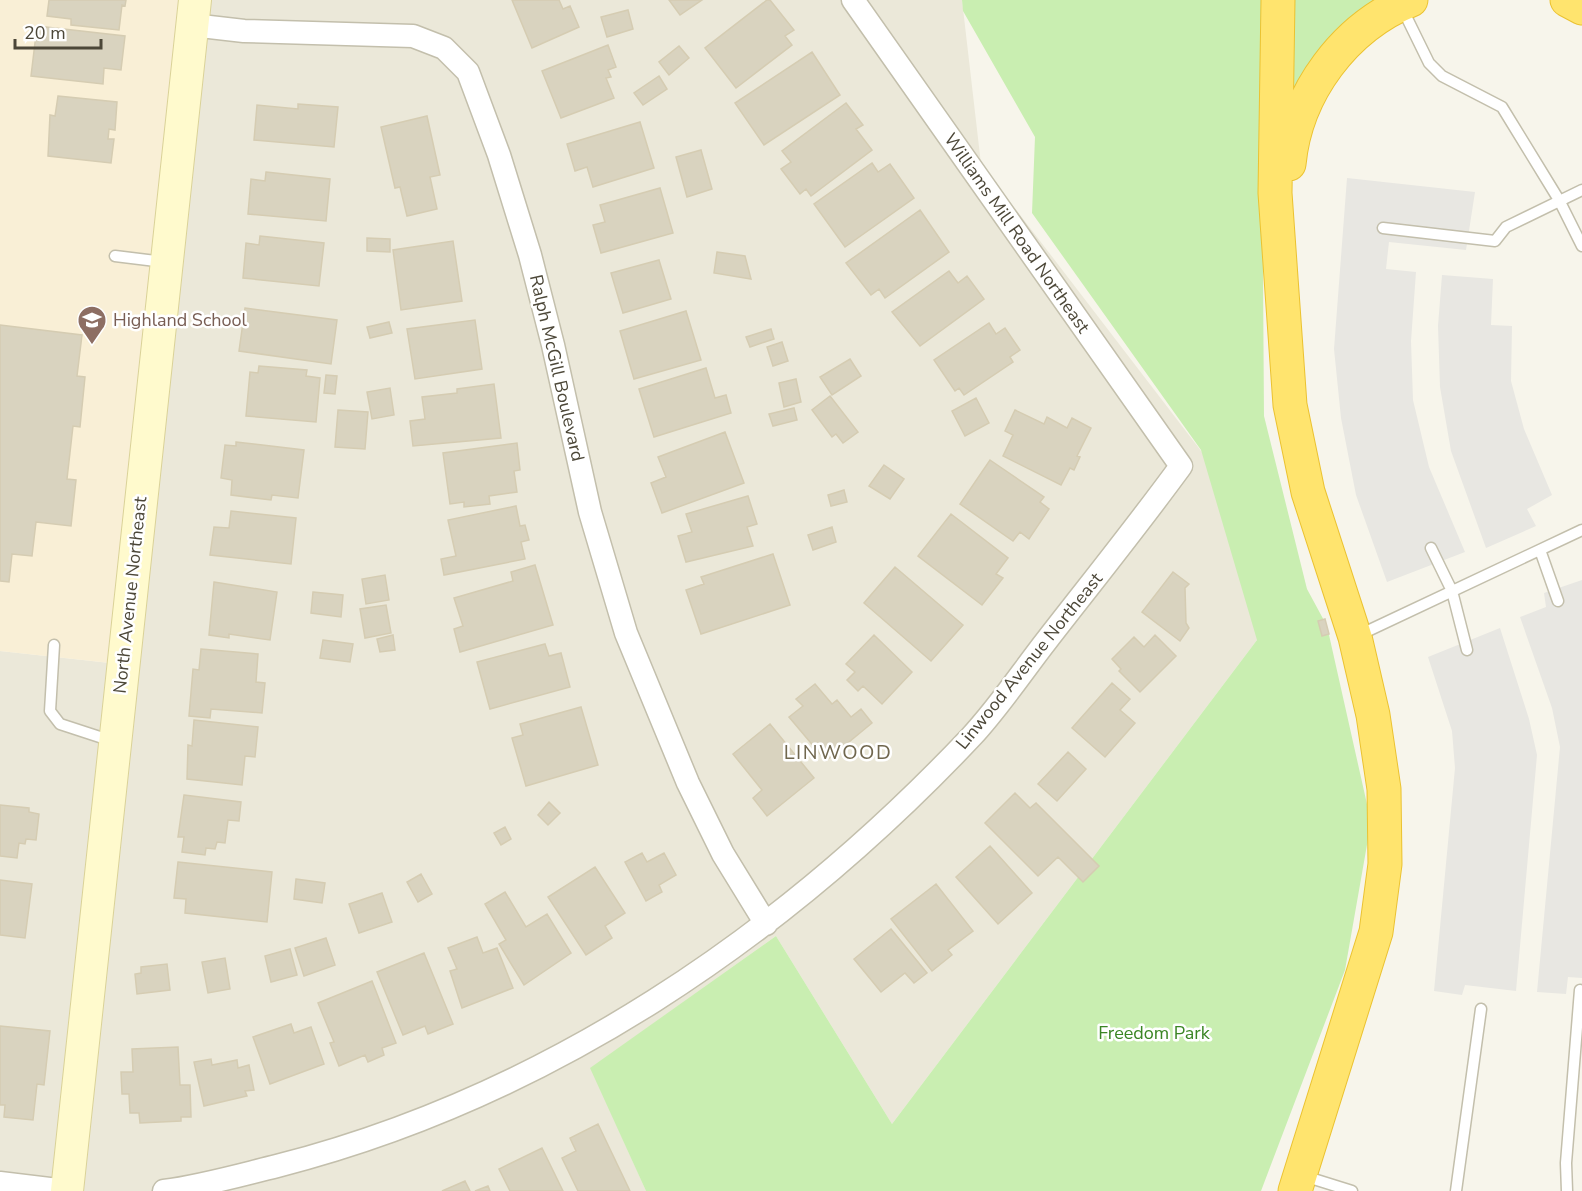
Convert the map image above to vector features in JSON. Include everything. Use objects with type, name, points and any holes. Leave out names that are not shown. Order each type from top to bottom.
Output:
[{"type":"highway","points":[[1278,0],[1275,193],[1279,276],[1290,405],[1308,492],[1355,637],[1372,715],[1384,789],[1385,864],[1376,932],[1298,1183]]},
{"type":"highway","points":[[1567,0],[1582,8]]},
{"type":"highway","points":[[1279,276],[1290,156],[1295,131],[1309,94],[1340,48],[1367,24],[1405,2]]},
{"type":"main road","name":"North Avenue Northeast","points":[[67,1191],[194,12]]},
{"type":"street","name":"Williams Mill Road Northeast","points":[[853,0],[1181,466]]},
{"type":"street","name":"Ralph McGill Boulevard","points":[[194,12],[244,31],[413,36],[444,48],[468,72],[499,155],[530,255],[553,345],[590,512],[626,633],[688,783],[723,854],[766,924]]},
{"type":"street","name":"Linwood Avenue Northeast","points":[[164,1191],[194,1187],[342,1149],[497,1087],[590,1040],[680,986],[766,924],[874,834],[974,734],[1181,466]]},
{"type":"street","points":[[0,1183],[67,1191]]},
{"type":"lane","points":[[1405,2],[1429,63],[1442,76],[1502,106],[1558,200],[1582,246]]},
{"type":"lane","points":[[1383,228],[1495,241],[1506,226],[1582,190]]},
{"type":"lane","points":[[116,256],[167,263]]},
{"type":"lane","points":[[1355,637],[1582,530]]},
{"type":"lane","points":[[1431,548],[1452,591],[1467,650]]},
{"type":"lane","points":[[1540,550],[1558,601]]},
{"type":"lane","points":[[54,645],[50,711],[60,724],[115,742]]},
{"type":"lane","points":[[1567,1191],[1566,1163],[1580,990]]},
{"type":"lane","points":[[1455,1191],[1482,1009]]},
{"type":"lane","points":[[1298,1183],[1352,1191]]},
{"type":"shaded area","points":[[0,0],[197,0],[120,664],[0,651]]},
{"type":"shaded area","points":[[197,0],[962,0],[981,164],[1307,589],[1257,640],[892,1124],[776,936],[591,1068],[646,1191],[0,1191],[0,651],[119,664]]},
{"type":"shaded area","points":[[1347,178],[1475,192],[1466,250],[1389,242],[1386,269],[1416,272],[1411,341],[1413,400],[1429,467],[1465,552],[1387,582],[1356,495],[1341,418],[1334,349]]},
{"type":"shaded area","points":[[1442,275],[1493,279],[1491,325],[1512,326],[1511,381],[1524,429],[1552,495],[1527,509],[1536,526],[1486,548],[1451,451],[1440,387],[1438,326]]},
{"type":"shaded area","points":[[1582,580],[1582,978],[1568,977],[1566,994],[1537,992],[1560,747],[1552,708],[1520,617],[1546,607],[1544,593]]},
{"type":"shaded area","points":[[1500,628],[1529,719],[1537,755],[1516,991],[1465,985],[1462,995],[1434,991],[1455,768],[1452,731],[1428,657]]},
{"type":"green space","name":"Freedom Park","points":[[962,0],[1379,0],[1326,45],[1262,130],[1264,416],[1307,589],[1327,626],[1371,822],[1345,970],[1261,1191],[646,1191],[590,1068],[776,936],[892,1124],[1257,640],[1201,450],[1032,213],[1035,137],[963,11]]},
{"type":"building","points":[[49,0],[126,0],[125,6],[122,5],[119,30],[71,25],[71,19],[47,16]]},
{"type":"building","points":[[512,0],[559,0],[563,9],[570,6],[579,27],[532,48]]},
{"type":"building","points":[[669,0],[702,0],[680,15]]},
{"type":"building","points":[[770,0],[794,30],[785,36],[792,45],[736,88],[705,48]]},
{"type":"building","points":[[628,10],[633,29],[607,37],[601,17]]},
{"type":"building","points":[[37,26],[125,36],[121,70],[104,68],[103,84],[31,76]]},
{"type":"building","points":[[608,45],[616,67],[608,70],[611,77],[606,78],[614,98],[561,118],[542,71]]},
{"type":"building","points":[[679,46],[689,58],[669,75],[659,62]]},
{"type":"building","points":[[812,52],[840,95],[764,145],[735,103]]},
{"type":"building","points":[[659,76],[667,89],[643,105],[634,93]]},
{"type":"building","points":[[58,96],[117,102],[115,130],[109,129],[108,139],[114,139],[111,163],[48,156],[50,115],[55,116]]},
{"type":"building","points":[[846,103],[863,125],[856,129],[872,150],[811,196],[806,189],[800,194],[781,169],[791,162],[782,151]]},
{"type":"building","points":[[298,104],[338,107],[334,147],[254,140],[257,105],[298,109]]},
{"type":"building","points":[[427,116],[440,175],[430,177],[437,209],[407,216],[400,187],[395,188],[381,127]]},
{"type":"building","points":[[640,122],[654,168],[593,187],[587,167],[575,171],[567,144]]},
{"type":"building","points":[[701,150],[712,189],[687,197],[676,157]]},
{"type":"building","points":[[872,163],[878,172],[890,164],[914,198],[845,247],[814,204]]},
{"type":"building","points":[[266,172],[330,179],[326,221],[248,214],[251,179],[265,181]]},
{"type":"building","points":[[660,188],[673,233],[601,253],[593,225],[605,222],[600,205]]},
{"type":"building","points":[[920,210],[949,252],[885,298],[879,289],[871,295],[846,263]]},
{"type":"building","points":[[260,236],[324,243],[319,286],[243,278],[246,243],[259,245]]},
{"type":"building","points":[[367,238],[390,239],[390,252],[367,251]]},
{"type":"building","points":[[453,241],[462,301],[401,310],[393,250]]},
{"type":"building","points":[[717,252],[745,256],[751,279],[714,273]]},
{"type":"building","points":[[659,260],[671,299],[623,313],[611,273]]},
{"type":"building","points":[[949,271],[958,283],[967,276],[984,299],[920,346],[892,312]]},
{"type":"building","points":[[245,308],[337,320],[331,364],[239,351]]},
{"type":"building","points":[[686,311],[701,360],[634,379],[620,331]]},
{"type":"building","points":[[475,320],[482,369],[415,379],[407,329]]},
{"type":"building","points":[[389,322],[392,333],[370,338],[367,327]]},
{"type":"building","points":[[989,323],[996,334],[1005,328],[1020,350],[1010,357],[1013,362],[964,395],[959,388],[955,391],[934,360]]},
{"type":"building","points":[[0,325],[82,335],[77,376],[85,377],[80,427],[73,426],[67,479],[76,480],[71,526],[36,522],[32,556],[12,554],[9,582],[0,581]]},
{"type":"building","points":[[771,329],[774,339],[750,347],[746,337]]},
{"type":"building","points":[[782,342],[788,361],[773,366],[767,347]]},
{"type":"building","points":[[850,359],[861,376],[832,395],[820,377]]},
{"type":"building","points":[[259,366],[307,370],[306,376],[320,378],[316,422],[246,416],[250,372],[258,373]]},
{"type":"building","points":[[706,368],[715,398],[726,395],[731,413],[654,437],[639,389]]},
{"type":"building","points":[[326,375],[337,376],[335,394],[324,393]]},
{"type":"building","points":[[796,379],[801,402],[784,407],[779,383]]},
{"type":"building","points":[[494,384],[501,438],[413,446],[410,421],[425,419],[422,397],[457,393],[457,389]]},
{"type":"building","points":[[390,388],[394,415],[372,419],[367,392]]},
{"type":"building","points":[[830,396],[858,432],[843,443],[836,434],[832,437],[812,410]]},
{"type":"building","points":[[976,398],[989,423],[965,436],[952,411]]},
{"type":"building","points":[[794,408],[797,420],[773,426],[769,414]]},
{"type":"building","points":[[338,410],[368,412],[365,449],[335,447]]},
{"type":"building","points":[[1015,410],[1044,424],[1047,417],[1067,428],[1072,418],[1091,428],[1077,456],[1080,457],[1074,470],[1070,468],[1061,485],[1003,456],[1013,435],[1005,431]]},
{"type":"building","points":[[725,432],[744,483],[662,513],[651,483],[666,477],[658,457]]},
{"type":"building","points":[[236,442],[304,450],[298,498],[272,495],[271,500],[231,495],[232,480],[221,478],[225,445],[236,446]]},
{"type":"building","points":[[517,443],[520,470],[514,471],[517,492],[489,496],[490,504],[464,507],[464,502],[450,504],[443,453]]},
{"type":"building","points":[[990,460],[1044,497],[1040,502],[1049,509],[1029,539],[1020,532],[1013,541],[960,504]]},
{"type":"building","points":[[884,465],[904,479],[890,499],[869,486]]},
{"type":"building","points":[[844,490],[847,502],[831,506],[828,495]]},
{"type":"building","points":[[748,496],[757,524],[747,527],[753,546],[686,562],[678,536],[692,532],[686,514]]},
{"type":"building","points":[[516,506],[520,526],[525,525],[529,540],[521,542],[525,559],[444,575],[441,559],[456,556],[448,520]]},
{"type":"building","points":[[231,511],[296,518],[291,564],[210,555],[214,527],[229,528]]},
{"type":"building","points":[[951,514],[1008,558],[996,574],[1003,578],[982,605],[918,556]]},
{"type":"building","points":[[832,527],[836,542],[813,550],[808,535]]},
{"type":"building","points":[[773,554],[790,605],[701,634],[686,590],[704,584],[701,577]]},
{"type":"building","points":[[535,565],[553,625],[460,652],[454,629],[463,626],[454,598],[513,581],[511,572]]},
{"type":"building","points":[[895,567],[963,625],[931,661],[864,603]]},
{"type":"building","points":[[1173,572],[1189,584],[1185,588],[1186,623],[1189,628],[1180,641],[1142,612]]},
{"type":"building","points":[[385,575],[389,600],[366,604],[362,579]]},
{"type":"building","points":[[214,582],[277,592],[270,640],[229,634],[229,638],[209,635]]},
{"type":"building","points":[[313,592],[343,595],[341,617],[311,613]]},
{"type":"building","points":[[386,605],[391,633],[365,638],[360,609]]},
{"type":"building","points":[[1325,619],[1329,634],[1322,636],[1318,621]]},
{"type":"building","points":[[393,635],[395,650],[380,652],[377,639]]},
{"type":"building","points":[[874,635],[912,672],[882,704],[863,686],[858,691],[847,680],[855,672],[846,664]]},
{"type":"building","points":[[1155,635],[1176,656],[1140,692],[1119,671],[1121,669],[1112,659],[1134,637],[1144,647]]},
{"type":"building","points":[[323,640],[353,644],[350,662],[320,658]]},
{"type":"building","points":[[545,644],[549,656],[561,653],[570,687],[490,709],[477,662]]},
{"type":"building","points":[[201,649],[258,654],[256,682],[265,683],[262,713],[211,709],[210,718],[189,716],[193,669],[199,670]]},
{"type":"building","points":[[1112,683],[1130,699],[1120,710],[1135,723],[1105,757],[1072,728]]},
{"type":"building","points":[[815,684],[832,704],[837,700],[851,717],[861,709],[872,723],[826,761],[789,717],[803,706],[796,699]]},
{"type":"building","points":[[581,707],[598,765],[526,786],[512,738],[523,735],[520,724]]},
{"type":"building","points":[[194,720],[258,727],[255,757],[245,756],[242,785],[187,779],[188,745],[192,746]]},
{"type":"building","points":[[770,724],[814,778],[767,816],[753,798],[762,790],[733,754]]},
{"type":"building","points":[[1068,752],[1086,769],[1057,801],[1038,784]]},
{"type":"building","points":[[1015,793],[1030,808],[1036,803],[1099,866],[1083,882],[1058,857],[1038,876],[985,823]]},
{"type":"building","points":[[184,795],[241,802],[239,821],[228,820],[225,843],[217,842],[215,849],[206,848],[205,855],[182,852],[184,837],[178,837]]},
{"type":"building","points":[[549,802],[560,813],[548,825],[538,815]]},
{"type":"building","points":[[0,805],[29,808],[29,812],[39,814],[36,840],[26,839],[25,844],[19,843],[17,858],[0,856]]},
{"type":"building","points":[[505,827],[511,839],[501,845],[494,833]]},
{"type":"building","points":[[990,846],[1032,893],[998,924],[956,877]]},
{"type":"building","points":[[642,853],[647,862],[664,853],[676,875],[659,885],[662,892],[646,901],[625,862]]},
{"type":"building","points":[[178,862],[272,872],[267,922],[185,913],[186,899],[174,898]]},
{"type":"building","points":[[595,867],[625,913],[605,926],[612,938],[586,955],[548,897]]},
{"type":"building","points":[[421,874],[432,894],[418,902],[407,882]]},
{"type":"building","points":[[296,879],[325,883],[322,903],[294,899]]},
{"type":"building","points":[[0,880],[32,884],[25,938],[0,935]]},
{"type":"building","points":[[936,884],[973,931],[948,950],[952,955],[932,971],[891,919]]},
{"type":"building","points":[[505,892],[526,927],[547,914],[571,953],[524,985],[499,944],[506,940],[485,904]]},
{"type":"building","points":[[382,893],[392,922],[359,933],[349,904]]},
{"type":"building","points":[[891,929],[927,973],[914,983],[905,973],[881,992],[854,959]]},
{"type":"building","points":[[477,937],[483,953],[497,948],[513,988],[462,1008],[450,971],[457,969],[448,948]]},
{"type":"building","points":[[326,938],[335,965],[304,976],[295,948]]},
{"type":"building","points":[[290,949],[297,975],[271,982],[265,956]]},
{"type":"building","points":[[424,953],[453,1024],[428,1034],[425,1026],[403,1035],[377,972]]},
{"type":"building","points":[[225,958],[230,989],[208,993],[202,962]]},
{"type":"building","points":[[167,964],[170,990],[137,994],[135,974],[141,973],[141,967]]},
{"type":"building","points":[[372,981],[396,1043],[382,1048],[384,1055],[368,1062],[365,1055],[339,1066],[330,1043],[334,1042],[318,1003]]},
{"type":"building","points":[[291,1024],[294,1033],[311,1027],[324,1064],[270,1084],[253,1037]]},
{"type":"building","points":[[0,1026],[50,1031],[44,1085],[37,1084],[33,1120],[4,1117],[5,1105],[0,1105]]},
{"type":"building","points":[[178,1047],[180,1085],[190,1085],[191,1117],[181,1117],[181,1121],[140,1123],[139,1113],[130,1113],[129,1094],[122,1094],[121,1072],[133,1072],[132,1049]]},
{"type":"building","points":[[211,1059],[212,1065],[237,1060],[238,1068],[249,1065],[254,1090],[245,1091],[247,1096],[204,1106],[194,1062]]},
{"type":"building","points":[[598,1124],[630,1191],[578,1191],[562,1158],[576,1151],[570,1138]]},
{"type":"building","points":[[542,1148],[563,1191],[510,1191],[499,1169]]},
{"type":"building","points":[[465,1181],[470,1191],[442,1191]]},
{"type":"building","points":[[488,1186],[490,1191],[475,1191]]},
{"type":"place","name":"Highland School","points":[[92,346]]},
{"type":"district","name":"LINWOOD","points":[[838,752]]}]
